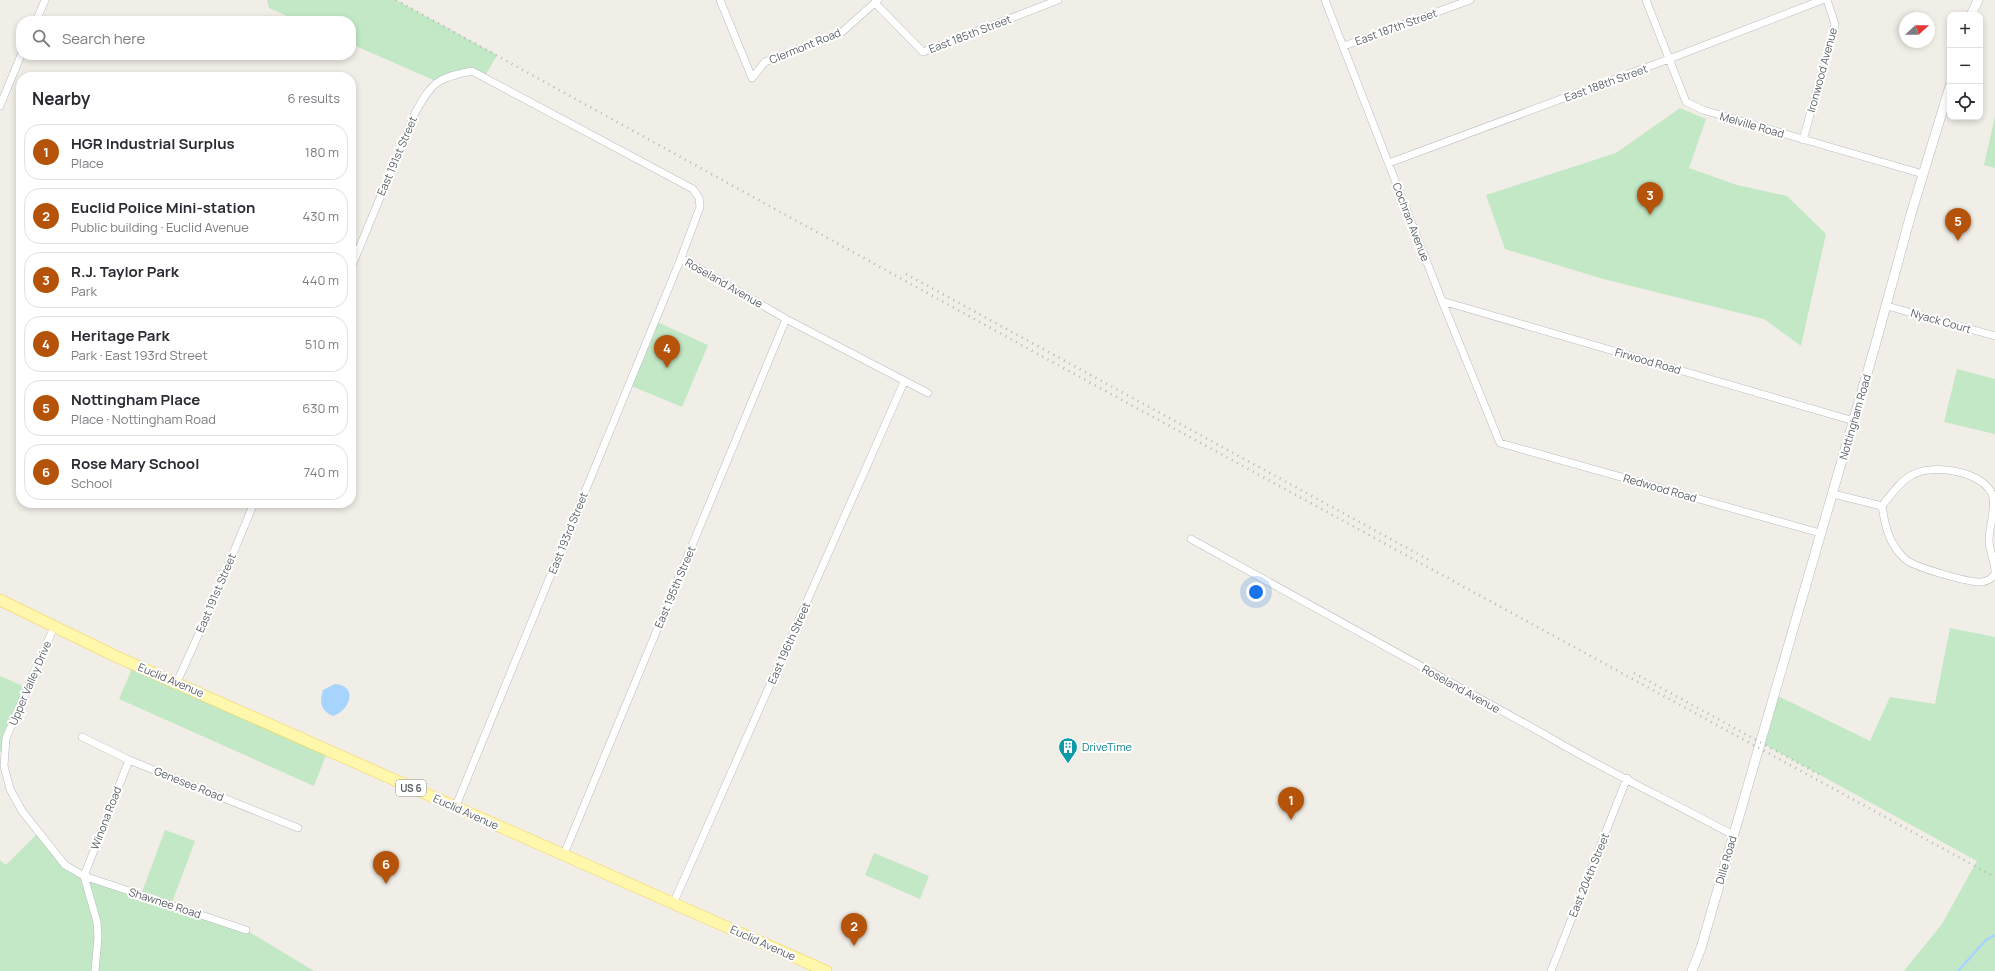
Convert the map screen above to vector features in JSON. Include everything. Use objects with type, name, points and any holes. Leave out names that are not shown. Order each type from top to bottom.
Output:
[{"type":"main road","name":"Euclid Avenue","points":[[0,600],[115,656],[177,682],[455,808],[564,854],[673,904],[826,971]]},
{"type":"street","points":[[38,16],[45,0]]},
{"type":"street","name":"Clermont Road","points":[[720,0],[752,78],[765,62],[842,32],[877,1]]},
{"type":"street","name":"East 185th Street","points":[[877,1],[923,52],[1058,0]]},
{"type":"street","name":"Cochran Avenue","points":[[1325,0],[1442,301],[1500,442]]},
{"type":"street","name":"East 187th Street","points":[[1344,46],[1470,0]]},
{"type":"street","name":"Melville Road","points":[[1646,0],[1686,102],[1703,110],[1923,174]]},
{"type":"street","name":"East 188th Street","points":[[1389,163],[1669,59],[1822,0]]},
{"type":"street","name":"Ironwood Avenue","points":[[1803,140],[1835,24],[1827,0]]},
{"type":"street","points":[[1973,12],[1978,0]]},
{"type":"street","points":[[0,106],[20,60]]},
{"type":"street","name":"Roseland Avenue","points":[[472,71],[693,189],[699,198],[700,207],[681,258],[786,319],[904,382],[928,393]]},
{"type":"street","name":"East 191st Street","points":[[356,256],[415,113],[424,97],[432,87],[447,76],[472,71]]},
{"type":"street","name":"Nottingham Road","points":[[1758,748],[1887,306],[1911,214],[1947,96]]},
{"type":"street","name":"East 193rd Street","points":[[455,808],[681,258]]},
{"type":"street","name":"Firwood Road","points":[[1442,301],[1854,421]]},
{"type":"street","name":"Nyack Court","points":[[1887,306],[1995,336]]},
{"type":"street","name":"East 195th Street","points":[[564,854],[786,319]]},
{"type":"street","name":"East 196th Street","points":[[673,904],[904,382]]},
{"type":"street","name":"Redwood Road","points":[[1500,442],[1820,533]]},
{"type":"street","points":[[1929,469],[1953,470],[1980,479],[1993,495],[1994,510],[1990,549],[1995,573],[1991,578],[1982,582],[1966,580],[1923,568],[1904,560],[1894,547],[1885,529],[1882,506],[1893,492],[1911,475],[1929,469]]},
{"type":"street","points":[[1833,494],[1882,506]]},
{"type":"street","name":"East 191st Street","points":[[177,682],[207,616],[252,508]]},
{"type":"street","name":"Roseland Avenue","points":[[1191,539],[1542,733],[1596,765],[1627,778],[1733,835]]},
{"type":"street","name":"Upper Valley Drive","points":[[54,627],[6,738],[4,766],[10,789],[22,811],[65,865],[84,876]]},
{"type":"street","name":"Genesee Road","points":[[82,737],[129,760],[298,828]]},
{"type":"street","name":"Dille Road","points":[[1692,971],[1701,948],[1758,748]]},
{"type":"street","name":"Winona Road","points":[[84,876],[129,760]]},
{"type":"street","name":"East 204th Street","points":[[1551,971],[1627,778]]},
{"type":"street","points":[[84,876],[97,922],[98,937],[95,971]]},
{"type":"street","name":"Shawnee Road","points":[[84,876],[246,930]]},
{"type":"green space","points":[[267,0],[396,0],[497,55],[484,78],[472,71],[438,82],[356,46],[356,16],[287,16],[269,8]]},
{"type":"green space","points":[[1680,108],[1706,119],[1689,168],[1737,185],[1787,196],[1826,234],[1801,346],[1764,319],[1603,279],[1505,249],[1486,195],[1616,153]]},
{"type":"green space","points":[[1995,116],[1995,168],[1984,165]]},
{"type":"green space","points":[[655,321],[708,345],[682,407],[629,385]]},
{"type":"green space","points":[[1957,369],[1995,379],[1995,434],[1944,422]]},
{"type":"green space","points":[[1950,628],[1995,637],[1995,971],[1904,971],[1942,924],[1977,861],[1760,742],[1774,694],[1870,741],[1890,697],[1935,704]]},
{"type":"green space","points":[[134,664],[328,750],[314,786],[119,699]]},
{"type":"green space","points":[[0,676],[28,688],[6,738],[5,751],[0,752]]},
{"type":"green space","points":[[165,830],[195,841],[171,905],[246,930],[314,971],[0,971],[0,860],[6,865],[39,832],[65,865],[141,895]]},
{"type":"green space","points":[[874,853],[929,876],[920,899],[865,875]]},
{"type":"water","points":[[335,684],[342,685],[347,688],[349,698],[348,703],[344,708],[333,716],[326,712],[322,706],[321,698],[323,690]]},
{"type":"waterway","points":[[1958,971],[1986,940],[1995,935]]},
{"type":"railway","points":[[396,0],[1036,353],[1995,877]]},
{"type":"railway","points":[[906,274],[1429,560]]},
{"type":"railway","points":[[1634,673],[1820,775]]},
{"type":"place","name":"R.J. Taylor Park","points":[[1650,215]]},
{"type":"place","name":"Nottingham Place","points":[[1958,241]]},
{"type":"place","name":"Heritage Park","points":[[667,368]]},
{"type":"place","name":"DriveTime","points":[[1068,764]]},
{"type":"place","name":"HGR Industrial Surplus","points":[[1291,820]]},
{"type":"place","name":"Rose Mary School","points":[[386,884]]},
{"type":"place","name":"Euclid Police Mini-station","points":[[854,946]]}]
